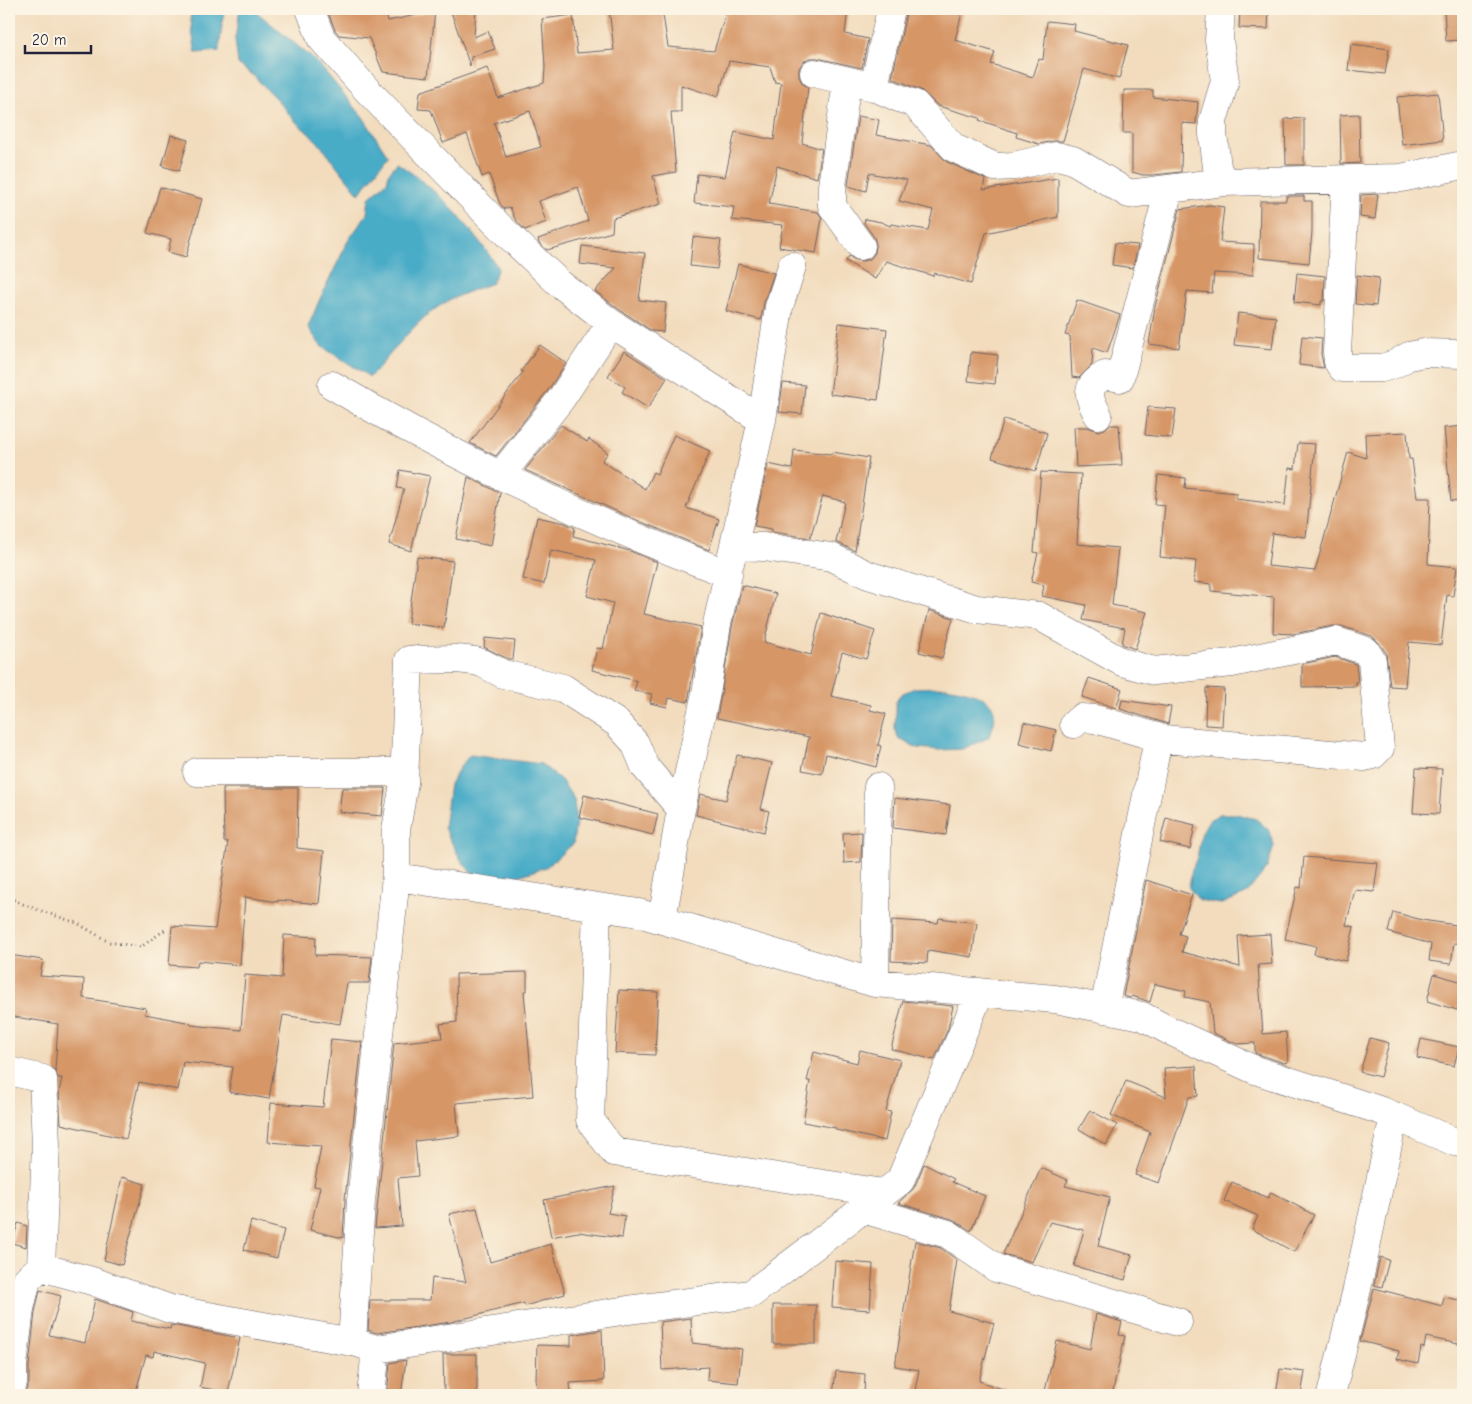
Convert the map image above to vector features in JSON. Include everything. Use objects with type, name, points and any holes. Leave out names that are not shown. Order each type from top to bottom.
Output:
[{"type":"street","points":[[310,9],[320,38],[368,91],[500,228],[559,283],[611,323],[762,420]]},
{"type":"street","points":[[874,86],[891,9]]},
{"type":"street","points":[[1221,9],[1219,40],[1225,81],[1213,120],[1213,134],[1218,167],[1223,182]]},
{"type":"street","points":[[814,73],[874,86],[915,104],[954,148],[994,167],[1014,166],[1058,156],[1073,160],[1129,194],[1223,182],[1401,178],[1463,165]]},
{"type":"street","points":[[847,81],[832,186],[832,206],[861,246]]},
{"type":"street","points":[[1346,180],[1337,352],[1338,362],[1342,368],[1382,368],[1395,364],[1409,356],[1424,353],[1463,354]]},
{"type":"street","points":[[1098,415],[1090,399],[1090,388],[1096,380],[1105,375],[1120,378],[1170,189]]},
{"type":"street","points":[[662,920],[681,809],[707,688],[717,624],[762,420],[780,307],[792,266]]},
{"type":"street","points":[[500,476],[561,399],[611,323]]},
{"type":"street","points":[[332,385],[392,421],[500,476],[652,545],[728,574]]},
{"type":"street","points":[[734,546],[764,547],[830,557],[868,575],[977,608],[1039,616],[1122,662],[1154,671],[1232,663],[1336,641],[1366,651],[1372,661],[1380,748],[1373,755],[1364,757],[1164,739],[1095,719],[1081,718],[1074,724]]},
{"type":"street","points":[[371,1395],[364,1345],[362,1201],[396,877],[396,830],[404,772],[409,660],[458,659],[482,663],[503,674],[563,688],[617,723],[635,742],[645,767],[681,809]]},
{"type":"street","points":[[1104,1009],[1155,752],[1158,745],[1164,739]]},
{"type":"street","points":[[197,772],[404,772]]},
{"type":"street","points":[[875,983],[878,787]]},
{"type":"street","points":[[396,877],[638,913],[875,983],[1055,1000],[1142,1016],[1255,1070],[1394,1116],[1463,1144]]},
{"type":"street","points":[[597,907],[590,1120],[614,1152],[873,1201],[948,1234],[996,1268],[1178,1322]]},
{"type":"street","points":[[41,1267],[92,1281],[170,1309],[364,1345],[751,1294],[900,1181],[980,992]]},
{"type":"street","points":[[9,1071],[43,1079],[46,1144],[41,1267],[27,1279],[20,1309],[13,1365],[13,1382],[9,1390]]},
{"type":"street","points":[[1331,1395],[1357,1289],[1394,1116]]},
{"type":"path","points":[[9,898],[77,923],[109,942],[141,947],[166,929]]},
{"type":"water","points":[[190,9],[224,9],[219,51],[196,53]]},
{"type":"water","points":[[240,9],[253,9],[317,62],[363,117],[388,156],[359,194],[318,142],[294,120],[253,75],[238,64],[235,39]]},
{"type":"water","points":[[397,163],[427,185],[453,210],[476,237],[498,268],[492,283],[451,300],[429,313],[411,330],[370,377],[321,346],[308,327],[348,241],[367,214],[369,198],[387,182],[389,173]]},
{"type":"water","points":[[946,687],[980,696],[992,706],[994,723],[988,738],[962,749],[939,750],[918,748],[899,739],[895,730],[896,702],[901,694],[915,688]]},
{"type":"water","points":[[470,755],[541,764],[561,780],[574,799],[576,822],[573,844],[546,867],[503,881],[477,880],[461,860],[444,828],[450,784]]},
{"type":"water","points":[[1220,814],[1236,814],[1256,819],[1270,831],[1274,846],[1267,868],[1246,894],[1221,904],[1199,900],[1189,888],[1202,832],[1209,820]]},
{"type":"building","points":[[330,9],[385,9],[388,21],[435,11],[428,77],[383,72],[369,38],[339,35],[329,15]]},
{"type":"building","points":[[450,9],[476,9],[474,37],[488,31],[495,49],[471,57],[470,66]]},
{"type":"building","points":[[609,9],[662,9],[668,47],[714,51],[727,9],[848,9],[845,34],[868,39],[862,68],[817,58],[809,58],[802,63],[799,69],[799,77],[803,84],[808,87],[802,143],[822,149],[817,178],[777,166],[769,204],[818,212],[822,218],[816,253],[779,247],[783,225],[732,220],[734,207],[694,203],[697,174],[725,177],[735,132],[774,140],[781,83],[775,82],[770,67],[729,61],[718,97],[681,85],[681,112],[671,112],[676,172],[653,176],[661,204],[613,218],[612,232],[547,250],[539,243],[538,239],[588,221],[578,187],[539,201],[546,222],[525,230],[515,219],[510,207],[504,209],[500,204],[489,174],[482,177],[467,134],[443,143],[431,110],[418,109],[420,92],[487,68],[498,98],[544,83],[542,19],[573,15],[577,53],[614,50]],"holes":[[[530,111],[541,147],[506,157],[494,123]]]},
{"type":"building","points":[[907,9],[963,9],[955,40],[995,52],[991,64],[1033,77],[1039,59],[1043,60],[1047,21],[1075,24],[1074,31],[1128,45],[1119,79],[1084,69],[1063,141],[1039,144],[1016,137],[1017,133],[979,120],[980,118],[938,106],[921,90],[892,78]]},
{"type":"building","points":[[1240,9],[1269,9],[1268,29],[1239,28]]},
{"type":"building","points":[[1444,9],[1463,9],[1463,40],[1446,41]]},
{"type":"building","points":[[1351,44],[1389,49],[1385,74],[1348,70]]},
{"type":"building","points":[[1124,90],[1153,90],[1153,97],[1198,102],[1196,124],[1182,123],[1181,172],[1143,175],[1132,172],[1132,133],[1123,133]]},
{"type":"building","points":[[1438,93],[1443,140],[1402,145],[1397,97]]},
{"type":"building","points":[[1359,114],[1360,163],[1341,164],[1340,115]]},
{"type":"building","points":[[858,116],[879,120],[876,135],[931,145],[947,162],[985,179],[983,190],[1058,178],[1058,217],[986,233],[971,284],[934,273],[933,276],[886,261],[875,279],[846,261],[849,256],[855,260],[863,261],[870,259],[875,253],[876,244],[874,237],[864,223],[865,219],[890,226],[891,224],[928,230],[933,210],[899,201],[907,180],[869,173],[866,191],[848,186]]},
{"type":"building","points":[[1304,118],[1304,165],[1286,165],[1285,119]]},
{"type":"building","points":[[171,135],[188,140],[179,171],[162,166]]},
{"type":"building","points":[[160,187],[202,199],[186,257],[168,252],[171,239],[147,233]]},
{"type":"building","points":[[1378,194],[1375,219],[1360,217],[1361,195]]},
{"type":"building","points":[[1286,196],[1304,196],[1304,201],[1312,201],[1309,263],[1259,258],[1260,201],[1286,201]]},
{"type":"building","points":[[1210,205],[1224,207],[1220,242],[1254,244],[1253,275],[1214,273],[1212,293],[1187,291],[1179,348],[1149,344],[1155,307],[1180,209]]},
{"type":"building","points":[[693,237],[721,240],[717,269],[690,266]]},
{"type":"building","points":[[1115,243],[1138,245],[1133,268],[1112,265]]},
{"type":"building","points":[[582,246],[645,253],[639,300],[666,303],[663,332],[652,331],[595,291],[616,268],[580,264]]},
{"type":"building","points":[[738,264],[774,273],[764,302],[761,320],[726,311]]},
{"type":"building","points":[[1297,273],[1325,276],[1324,301],[1321,301],[1321,305],[1294,302]]},
{"type":"building","points":[[1357,275],[1379,278],[1376,306],[1355,304]]},
{"type":"building","points":[[1077,300],[1120,315],[1107,353],[1093,348],[1092,365],[1079,378],[1072,377],[1070,336],[1065,335]]},
{"type":"building","points":[[1238,313],[1276,317],[1272,349],[1234,345]]},
{"type":"building","points":[[839,323],[887,329],[878,400],[830,394]]},
{"type":"building","points":[[1302,336],[1322,338],[1321,354],[1324,368],[1299,365]]},
{"type":"building","points":[[540,345],[566,363],[548,390],[496,456],[470,443],[523,372],[521,371]]},
{"type":"building","points":[[624,351],[667,378],[648,408],[622,392],[625,387],[608,376]]},
{"type":"building","points":[[971,352],[998,355],[995,384],[968,381]]},
{"type":"building","points":[[783,383],[805,385],[802,414],[779,412]]},
{"type":"building","points":[[1148,407],[1176,409],[1172,438],[1145,435]]},
{"type":"building","points":[[1004,419],[1047,433],[1036,471],[992,458]]},
{"type":"building","points":[[561,425],[587,442],[589,439],[608,453],[602,461],[645,489],[653,472],[657,474],[674,435],[710,451],[686,508],[719,519],[709,550],[525,470]]},
{"type":"building","points":[[1109,425],[1119,425],[1122,465],[1076,467],[1074,427],[1088,427],[1098,431],[1105,429]]},
{"type":"building","points":[[1463,426],[1463,500],[1451,501],[1444,428]]},
{"type":"building","points":[[1407,432],[1409,459],[1412,459],[1417,498],[1430,498],[1428,564],[1457,567],[1453,596],[1447,595],[1441,645],[1409,642],[1405,687],[1390,686],[1386,653],[1372,636],[1341,626],[1293,634],[1273,633],[1274,597],[1211,591],[1211,584],[1194,582],[1196,561],[1160,557],[1165,505],[1155,504],[1158,475],[1186,478],[1185,488],[1237,493],[1236,499],[1285,505],[1289,468],[1295,469],[1298,443],[1315,444],[1306,537],[1272,533],[1268,566],[1315,571],[1348,452],[1366,458],[1365,434]]},
{"type":"building","points":[[794,450],[831,454],[832,452],[869,458],[855,551],[836,542],[845,502],[823,496],[810,538],[772,532],[772,529],[754,526],[768,464],[792,469]]},
{"type":"building","points":[[400,470],[430,476],[411,551],[389,544],[404,489],[397,488]]},
{"type":"building","points":[[1041,472],[1081,474],[1077,544],[1118,548],[1112,605],[1147,612],[1135,649],[1122,644],[1125,628],[1083,620],[1086,605],[1042,596],[1044,585],[1031,582],[1038,553],[1034,552]]},
{"type":"building","points":[[468,477],[500,493],[491,546],[456,539]]},
{"type":"building","points":[[537,517],[565,523],[575,528],[573,536],[630,551],[657,562],[644,614],[701,627],[688,702],[669,698],[667,707],[650,703],[652,694],[634,691],[637,681],[592,670],[597,648],[603,649],[613,603],[587,596],[596,560],[551,550],[544,584],[523,579]]},
{"type":"building","points":[[417,557],[453,561],[444,628],[408,623]]},
{"type":"building","points":[[742,585],[776,594],[764,642],[811,655],[821,613],[875,631],[866,659],[842,652],[831,696],[871,705],[870,710],[886,714],[878,745],[881,746],[876,767],[826,754],[822,774],[802,770],[809,737],[717,718],[732,627]]},
{"type":"building","points":[[929,610],[953,618],[942,658],[919,652]]},
{"type":"building","points":[[485,638],[515,641],[513,659],[508,659],[484,647]]},
{"type":"building","points":[[1335,657],[1356,664],[1358,682],[1356,682],[1356,686],[1302,687],[1302,664]]},
{"type":"building","points":[[1089,678],[1122,689],[1116,708],[1082,697]]},
{"type":"building","points":[[1206,688],[1224,689],[1222,726],[1205,725]]},
{"type":"building","points":[[1122,700],[1171,707],[1168,724],[1120,709]]},
{"type":"building","points":[[1024,722],[1056,730],[1051,751],[1019,743]]},
{"type":"building","points":[[737,755],[772,763],[761,809],[769,811],[764,832],[696,815],[700,794],[726,800]]},
{"type":"building","points":[[1416,768],[1442,769],[1439,814],[1413,813]]},
{"type":"building","points":[[223,788],[298,788],[297,848],[324,851],[319,904],[278,900],[278,902],[245,897],[240,965],[198,961],[197,967],[169,965],[172,926],[215,929],[228,842],[224,842]]},
{"type":"building","points":[[342,788],[385,788],[382,816],[339,812]]},
{"type":"building","points":[[584,795],[658,814],[653,835],[579,817]]},
{"type":"building","points":[[895,798],[950,805],[946,835],[893,828]]},
{"type":"building","points":[[1166,818],[1195,825],[1190,849],[1160,842]]},
{"type":"building","points":[[862,832],[861,862],[844,863],[843,833]]},
{"type":"building","points":[[1304,857],[1378,863],[1374,892],[1355,890],[1346,925],[1354,927],[1346,961],[1314,954],[1316,946],[1285,939],[1297,887],[1301,888]]},
{"type":"building","points":[[1146,880],[1192,895],[1179,934],[1186,936],[1182,952],[1240,967],[1238,936],[1270,934],[1272,964],[1258,965],[1263,1034],[1286,1032],[1288,1062],[1284,1063],[1255,1053],[1255,1043],[1237,1044],[1213,1033],[1210,1002],[1185,997],[1186,991],[1155,984],[1150,1002],[1132,996],[1131,998],[1123,996]]},
{"type":"building","points":[[1393,912],[1422,920],[1463,926],[1463,944],[1454,943],[1451,964],[1429,961],[1431,944],[1388,932]]},
{"type":"building","points":[[939,918],[977,923],[972,957],[928,950],[927,963],[891,961],[892,920],[938,923]]},
{"type":"building","points":[[284,935],[316,937],[315,955],[372,957],[369,983],[347,983],[340,1024],[283,1015],[269,1099],[229,1092],[233,1067],[183,1062],[178,1090],[139,1082],[126,1139],[61,1124],[59,1092],[62,1078],[58,1078],[55,1070],[58,1024],[9,1016],[9,955],[43,960],[40,976],[84,979],[83,998],[146,1008],[145,1014],[191,1023],[191,1025],[241,1030],[245,975],[282,978]]},
{"type":"building","points":[[527,972],[527,991],[524,991],[533,1096],[456,1103],[459,1136],[415,1141],[418,1176],[398,1178],[402,1226],[375,1228],[394,1043],[442,1038],[440,1024],[457,1022],[456,974]]},
{"type":"building","points":[[1434,974],[1463,982],[1457,1010],[1427,1001]]},
{"type":"building","points":[[619,990],[658,992],[655,1055],[615,1053]]},
{"type":"building","points":[[903,1001],[953,1006],[948,1029],[934,1060],[891,1049]]},
{"type":"building","points":[[1370,1038],[1389,1043],[1380,1077],[1360,1072]]},
{"type":"building","points":[[331,1039],[362,1042],[345,1199],[343,1238],[310,1230],[320,1187],[314,1186],[321,1146],[268,1142],[271,1103],[323,1107]]},
{"type":"building","points":[[1421,1039],[1459,1047],[1454,1066],[1417,1058]]},
{"type":"building","points":[[860,1050],[900,1060],[886,1111],[891,1112],[885,1141],[836,1130],[836,1128],[803,1122],[810,1081],[807,1081],[814,1052],[857,1063]]},
{"type":"building","points":[[1196,1066],[1198,1096],[1189,1097],[1159,1183],[1135,1175],[1150,1132],[1111,1115],[1126,1081],[1166,1097],[1164,1068]]},
{"type":"building","points":[[1090,1110],[1117,1125],[1106,1145],[1079,1129]]},
{"type":"building","points":[[924,1164],[954,1179],[952,1182],[985,1196],[971,1231],[952,1219],[898,1203],[914,1188]]},
{"type":"building","points":[[1041,1168],[1068,1180],[1065,1186],[1110,1197],[1098,1246],[1132,1255],[1125,1280],[1074,1266],[1084,1230],[1050,1222],[1032,1262],[1003,1254]]},
{"type":"building","points":[[122,1177],[145,1184],[122,1265],[104,1260]]},
{"type":"building","points":[[1232,1182],[1268,1198],[1271,1192],[1314,1215],[1294,1252],[1252,1229],[1258,1216],[1224,1201]]},
{"type":"building","points":[[615,1186],[608,1213],[625,1216],[622,1238],[578,1232],[551,1237],[544,1200]]},
{"type":"building","points":[[477,1208],[490,1262],[551,1244],[565,1294],[525,1306],[524,1303],[451,1322],[377,1333],[368,1330],[370,1300],[430,1300],[432,1278],[466,1282],[449,1214]]},
{"type":"building","points":[[251,1221],[284,1230],[277,1258],[244,1250]]},
{"type":"building","points":[[18,1223],[27,1226],[26,1247],[12,1243]]},
{"type":"building","points":[[915,1241],[941,1248],[957,1260],[949,1311],[994,1323],[979,1381],[1012,1392],[1011,1395],[914,1395],[919,1370],[895,1366]]},
{"type":"building","points":[[1380,1257],[1389,1260],[1382,1287],[1374,1285]]},
{"type":"building","points":[[835,1261],[873,1264],[870,1310],[832,1307]]},
{"type":"building","points":[[1374,1288],[1442,1306],[1444,1297],[1463,1301],[1463,1345],[1426,1337],[1424,1348],[1421,1347],[1418,1364],[1397,1359],[1399,1351],[1360,1341]]},
{"type":"building","points":[[40,1290],[61,1296],[49,1335],[85,1343],[95,1299],[133,1312],[131,1321],[170,1329],[171,1325],[240,1338],[228,1393],[200,1387],[205,1363],[154,1351],[153,1357],[146,1355],[135,1395],[24,1395],[29,1383],[35,1312]]},
{"type":"building","points":[[773,1305],[816,1305],[816,1344],[773,1344]]},
{"type":"building","points":[[1096,1314],[1122,1322],[1119,1335],[1125,1336],[1112,1395],[1044,1395],[1057,1341],[1090,1349]]},
{"type":"building","points":[[691,1318],[692,1343],[742,1349],[738,1383],[707,1380],[708,1367],[662,1370],[660,1322]]},
{"type":"building","points":[[602,1330],[604,1381],[570,1383],[571,1395],[538,1395],[536,1380],[537,1345],[571,1346],[571,1335]]},
{"type":"building","points":[[443,1354],[477,1354],[477,1395],[444,1395]]},
{"type":"building","points":[[406,1360],[401,1395],[387,1395],[390,1363]]},
{"type":"building","points":[[1280,1369],[1305,1372],[1301,1395],[1276,1395]]},
{"type":"building","points":[[836,1371],[865,1374],[864,1395],[833,1395]]}]
